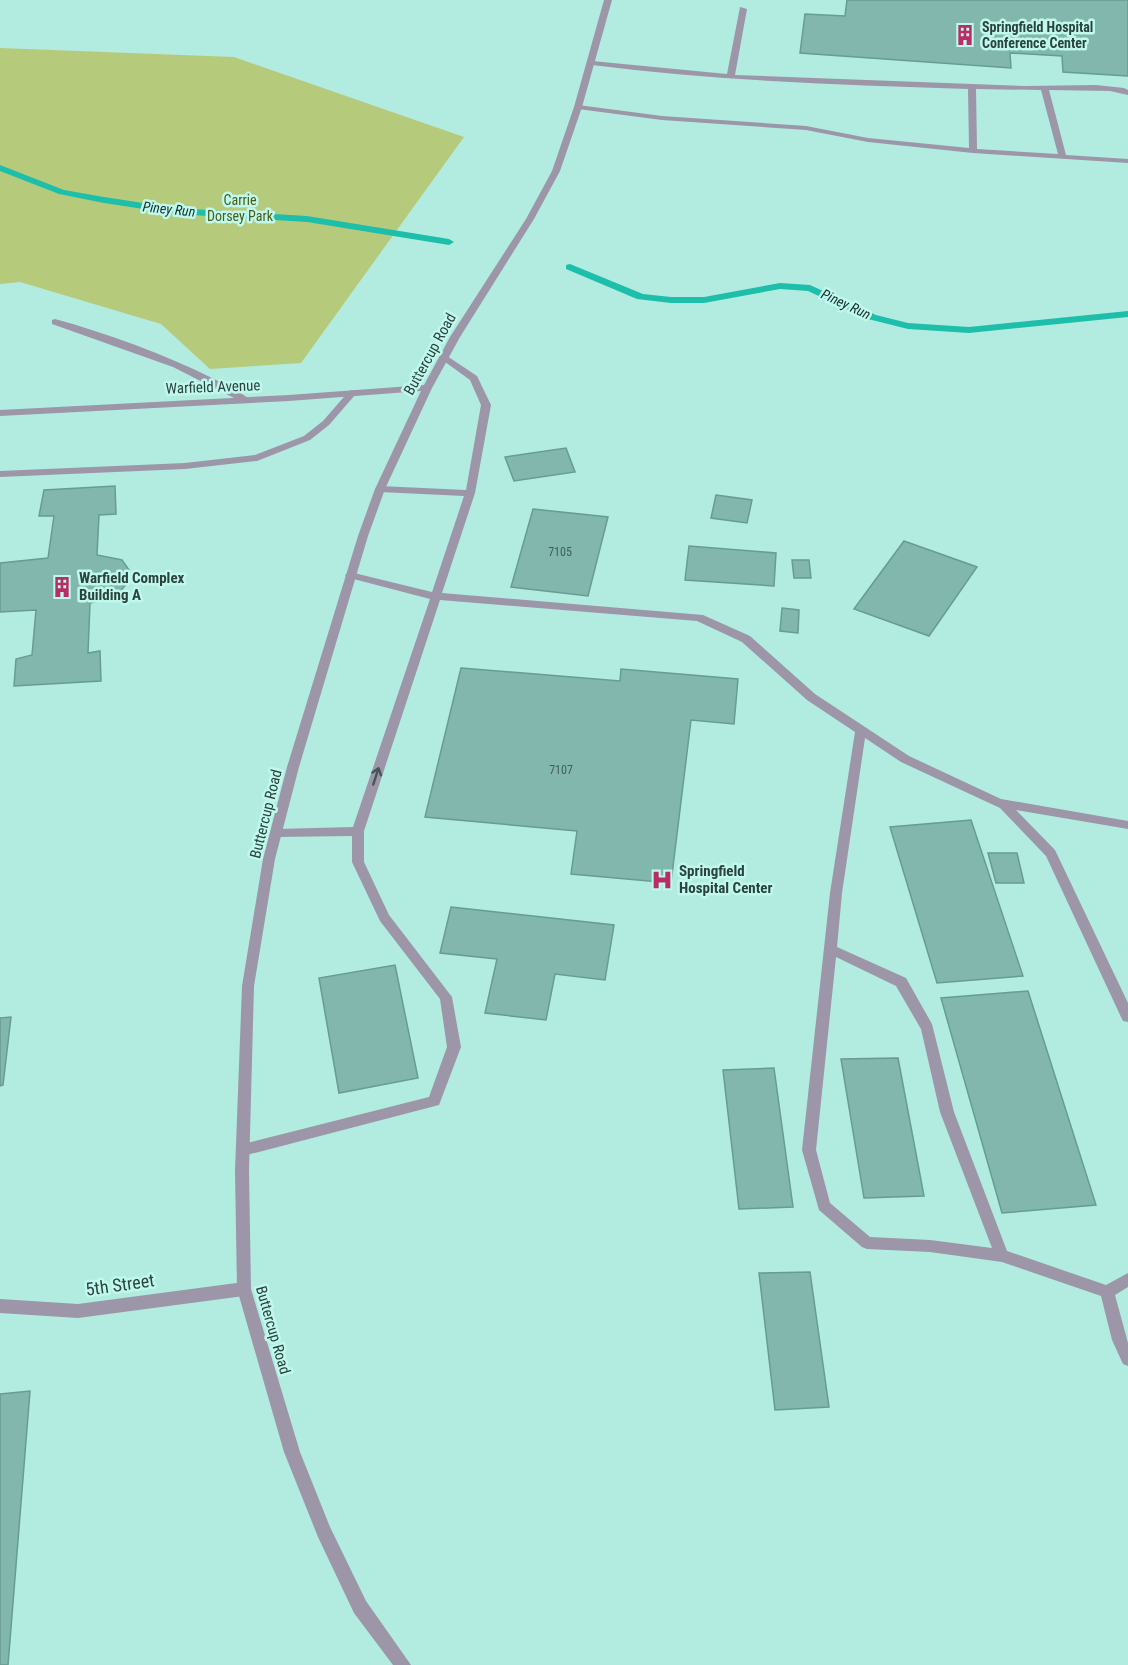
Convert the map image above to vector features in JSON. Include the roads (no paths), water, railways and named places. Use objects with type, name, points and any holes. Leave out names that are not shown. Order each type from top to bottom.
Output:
[{"type":"street","name":"Buttercup Road","points":[[403,1665],[360,1607],[324,1531],[292,1452],[244,1289],[243,1150],[248,986],[269,859],[293,767],[350,575],[380,489],[444,357],[530,219],[551,180],[578,106],[608,0]]},
{"type":"street","points":[[731,76],[742,9]]},
{"type":"street","points":[[591,63],[640,70],[903,86],[1045,89],[1109,87],[1124,89],[1128,93]]},
{"type":"street","points":[[972,86],[973,151]]},
{"type":"street","points":[[1045,89],[1063,158]]},
{"type":"street","points":[[578,106],[662,117],[806,128],[868,140],[973,151],[1128,160]]},
{"type":"street","points":[[55,322],[138,350],[215,381],[245,400]]},
{"type":"street","points":[[243,1150],[434,1101],[453,1047],[446,997],[384,918],[358,862],[358,831],[470,493],[486,405],[474,378],[444,357]]},
{"type":"street","name":"Warfield Avenue","points":[[0,413],[427,388]]},
{"type":"street","points":[[0,474],[185,466],[257,458],[307,438],[326,423],[352,393]]},
{"type":"street","points":[[380,489],[470,493]]},
{"type":"street","points":[[350,575],[435,596],[699,618],[746,639],[811,697],[905,759],[1004,805],[1051,853],[1128,1017]]},
{"type":"street","points":[[861,730],[836,893],[810,1150],[824,1206],[867,1243],[930,1246],[1002,1256],[1107,1292]]},
{"type":"street","points":[[998,802],[1128,825]]},
{"type":"street","points":[[276,833],[358,831]]},
{"type":"street","points":[[830,949],[901,982],[922,1018],[927,1028],[947,1112],[1002,1256]]},
{"type":"street","points":[[1107,1292],[1128,1279]]},
{"type":"street","name":"5th Street","points":[[0,1306],[78,1311],[244,1289]]},
{"type":"street","points":[[1107,1292],[1119,1340],[1128,1359]]},
{"type":"waterway","name":"Piney Run","points":[[0,168],[62,192],[104,200],[176,211],[307,219],[449,242]]},
{"type":"waterway","name":"Piney Run","points":[[570,267],[641,297],[671,300],[704,300],[780,286],[810,288],[872,317],[908,326],[969,330],[1128,314]]},
{"type":"place","name":"Springfield Hospital Conference Center","points":[[965,35]]},
{"type":"place","name":"Warfield Complex Building A","points":[[62,587]]},
{"type":"place","name":"Springfield Hospital Center","points":[[662,880]]},
{"type":"park label","name":"Carrie Dorsey Park","points":[[240,208]]}]
